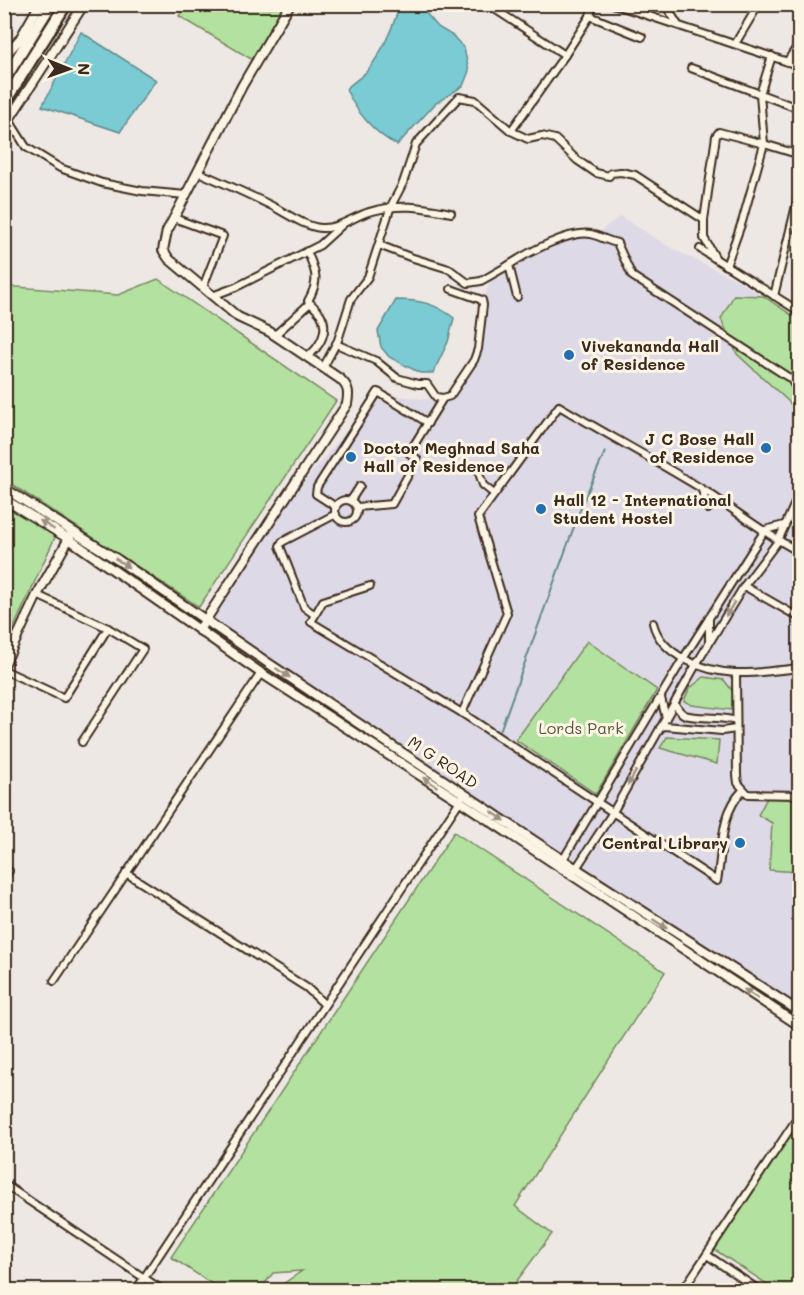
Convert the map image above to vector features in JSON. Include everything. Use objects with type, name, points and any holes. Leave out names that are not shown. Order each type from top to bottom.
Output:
[{"type":"highway","points":[[4,80],[51,4]]},
{"type":"highway","points":[[4,103],[66,4]]},
{"type":"street","points":[[4,56],[20,39],[40,4]]},
{"type":"street","points":[[84,4],[7,123],[26,147],[60,168],[102,183],[142,191],[186,195]]},
{"type":"street","points":[[487,4],[565,55]]},
{"type":"street","points":[[511,130],[565,55],[590,16],[593,4]]},
{"type":"street","points":[[613,4],[800,66]]},
{"type":"street","points":[[665,4],[678,25]]},
{"type":"street","points":[[735,44],[759,4]]},
{"type":"street","points":[[199,630],[347,404],[349,394],[346,385],[323,368],[275,335],[238,317],[169,259],[163,250],[163,243],[174,218],[288,5]]},
{"type":"street","points":[[590,16],[642,37]]},
{"type":"street","points":[[787,62],[800,42]]},
{"type":"street","points":[[726,266],[742,222],[764,144],[760,94],[772,56]]},
{"type":"street","points":[[691,68],[800,109]]},
{"type":"street","points":[[323,368],[336,344],[351,299],[368,277],[391,206],[403,183],[416,144],[459,97],[475,100],[511,130],[528,139],[542,136],[555,139],[577,160],[596,173],[609,176],[611,173],[621,171],[635,174],[704,220]]},
{"type":"street","points":[[716,259],[704,238],[704,220],[719,132],[800,155]]},
{"type":"street","points":[[198,171],[267,203],[295,219],[320,228],[343,224],[366,213],[391,206],[419,207],[451,213]]},
{"type":"street","points":[[774,296],[800,189]]},
{"type":"street","points":[[174,218],[223,236],[203,288]]},
{"type":"street","points":[[212,296],[236,287],[320,245],[343,224]]},
{"type":"street","points":[[379,245],[410,258],[449,269],[468,283],[481,281],[531,251],[579,234],[592,234],[617,243],[632,276],[791,379],[800,395]]},
{"type":"street","points":[[700,249],[800,312]]},
{"type":"street","points":[[307,251],[316,275],[316,284],[308,301],[322,315],[324,326],[322,340],[316,350],[307,357]]},
{"type":"street","points":[[509,265],[517,297]]},
{"type":"street","points":[[336,344],[376,361],[397,378],[412,383],[428,384],[436,397],[450,396],[474,360],[478,349],[483,305],[482,300],[451,289]]},
{"type":"street","points":[[275,335],[310,303]]},
{"type":"street","points":[[315,615],[304,607],[280,546],[282,542],[336,510],[344,500],[351,500],[357,507],[356,516],[351,521],[340,520],[336,510],[316,494],[317,487],[378,392],[428,423]]},
{"type":"street","points":[[357,507],[392,504],[417,459],[409,453],[443,398]]},
{"type":"street","points":[[462,713],[507,613],[478,517],[560,406],[702,489],[778,541],[800,552]]},
{"type":"street","points":[[478,470],[483,484],[494,494]]},
{"type":"street","points":[[351,500],[360,486]]},
{"type":"street","points":[[4,488],[261,673],[561,864],[683,659],[765,530],[784,525]]},
{"type":"street","points":[[702,489],[708,509]]},
{"type":"street","points":[[800,492],[778,541],[744,586],[697,663],[613,812],[574,872],[800,1026]]},
{"type":"street","points":[[4,499],[71,535]]},
{"type":"street","points":[[4,665],[37,595],[71,535]]},
{"type":"street","name":"M G ROAD","points":[[71,535],[207,619],[268,663],[465,794],[561,864],[800,1012]]},
{"type":"street","points":[[370,586],[323,601],[311,622],[462,713],[717,881],[723,829],[733,800],[743,790]]},
{"type":"street","points":[[744,586],[800,618]]},
{"type":"street","points":[[37,595],[108,628],[143,649],[82,742]]},
{"type":"street","points":[[709,617],[709,644]]},
{"type":"street","points":[[653,623],[655,632],[667,649],[683,659],[715,670],[736,673],[800,668]]},
{"type":"street","points":[[4,670],[64,698],[108,628]]},
{"type":"street","points":[[54,981],[261,673]]},
{"type":"street","points":[[736,673],[736,775],[738,783],[748,795],[800,795]]},
{"type":"street","points":[[661,698],[666,718]]},
{"type":"street","points":[[675,704],[686,716],[724,718],[736,722]]},
{"type":"street","points":[[654,710],[666,718]]},
{"type":"street","points":[[682,726],[682,718],[686,716]]},
{"type":"street","points":[[660,728],[682,726],[723,731],[736,729]]},
{"type":"street","points":[[136,1290],[465,794]]},
{"type":"street","points":[[126,873],[308,988],[324,1004]]},
{"type":"street","points":[[683,1290],[800,1114]]},
{"type":"street","points":[[4,1184],[162,1290]]},
{"type":"street","points":[[707,1255],[759,1290]]},
{"type":"shaded area","points":[[620,216],[671,248],[739,281],[799,320],[799,1017],[207,622],[299,488],[372,400],[381,401],[388,394],[445,400],[463,385],[477,356],[483,301],[496,265],[532,250],[598,233]]},
{"type":"green space","points":[[284,4],[289,7],[256,62],[179,16],[186,5]]},
{"type":"green space","points":[[158,279],[336,401],[199,607],[5,480],[5,286],[118,295]]},
{"type":"green space","points":[[734,295],[763,296],[799,320],[799,415],[788,401],[737,354],[721,319]]},
{"type":"green space","points":[[5,505],[56,535],[5,647]]},
{"type":"green space","name":"Lords Park","points":[[587,641],[657,690],[596,794],[516,740]]},
{"type":"green space","points":[[704,677],[724,680],[734,693],[732,710],[692,705],[684,701],[689,689]]},
{"type":"green space","points":[[667,737],[719,740],[717,764],[660,748]]},
{"type":"green space","points":[[767,798],[799,799],[799,872],[769,870],[772,823],[758,815]]},
{"type":"green space","points":[[454,832],[665,972],[515,1206],[552,1234],[510,1290],[274,1290],[302,1271],[273,1273],[260,1290],[221,1290],[171,1257]]},
{"type":"green space","points":[[799,1118],[799,1290],[776,1290],[712,1248]]},
{"type":"water","points":[[400,4],[419,5],[438,27],[453,36],[464,48],[469,71],[463,86],[436,103],[397,145],[367,122],[346,89],[366,73],[373,63],[391,30]]},
{"type":"water","points":[[81,32],[156,80],[120,132],[42,106]]},
{"type":"water","points":[[396,300],[427,303],[454,318],[448,342],[433,373],[420,373],[389,357],[381,347],[378,331]]},
{"type":"waterway","points":[[499,734],[583,502],[605,452]]},
{"type":"place","name":"Vivekananda Hall of Residence","points":[[569,355]]},
{"type":"place","name":"J C Bose Hall of Residence","points":[[766,448]]},
{"type":"place","name":"Doctor Meghnad Saha Hall of Residence","points":[[351,457]]},
{"type":"place","name":"Hall 12 - International Student Hostel","points":[[541,509]]},
{"type":"place","name":"Central Library","points":[[740,843]]}]
